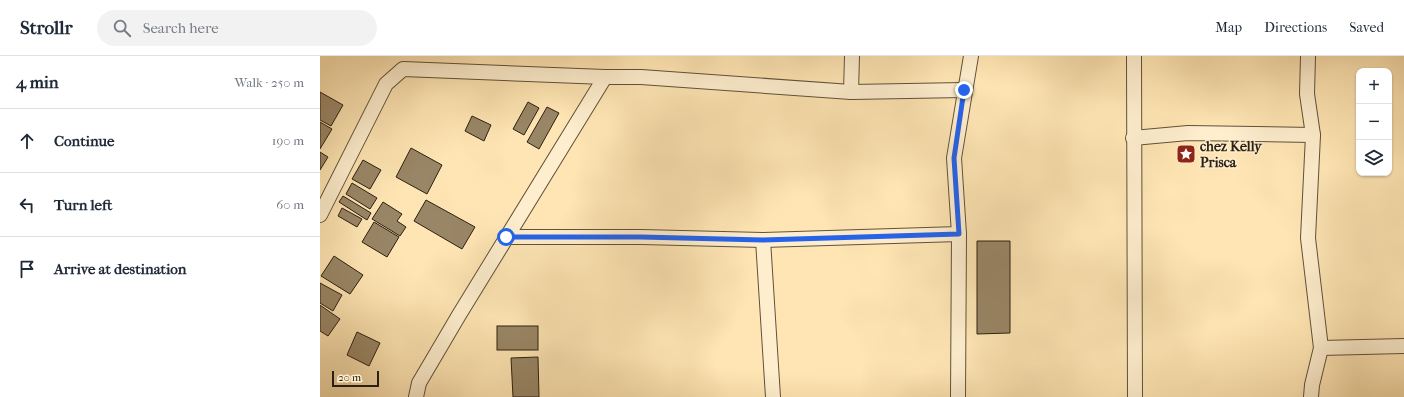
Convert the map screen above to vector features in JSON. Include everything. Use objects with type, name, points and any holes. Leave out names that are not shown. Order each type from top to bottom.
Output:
[{"type":"street","points":[[851,92],[852,56]]},
{"type":"street","points":[[958,397],[959,234],[954,158],[964,90],[971,56]]},
{"type":"street","points":[[1134,56],[1133,138],[1135,397]]},
{"type":"street","points":[[1308,56],[1307,94],[1313,135],[1308,238],[1321,348],[1312,385],[1311,397]]},
{"type":"street","points":[[320,215],[386,84],[403,68],[604,77],[641,77],[851,92],[964,90]]},
{"type":"street","points":[[416,397],[423,376],[604,77]]},
{"type":"street","points":[[1133,138],[1188,133],[1313,135]]},
{"type":"street","points":[[506,237],[641,237],[763,240],[959,234]]},
{"type":"street","points":[[763,240],[773,397]]},
{"type":"street","points":[[1321,348],[1404,346]]},
{"type":"building","points":[[320,92],[343,105],[331,126],[320,120]]},
{"type":"building","points":[[528,102],[539,108],[524,135],[513,129]]},
{"type":"building","points":[[547,107],[559,113],[539,149],[527,142]]},
{"type":"building","points":[[472,116],[491,125],[484,141],[465,131]]},
{"type":"building","points":[[320,122],[332,129],[320,149]]},
{"type":"building","points":[[411,148],[442,165],[427,194],[396,177]]},
{"type":"building","points":[[320,152],[328,157],[320,170]]},
{"type":"building","points":[[363,160],[381,170],[370,189],[352,179]]},
{"type":"building","points":[[352,183],[377,198],[370,209],[346,194]]},
{"type":"building","points":[[343,196],[371,213],[367,220],[339,202]]},
{"type":"building","points":[[426,200],[475,227],[462,249],[414,221]]},
{"type":"building","points":[[383,202],[402,214],[397,221],[406,227],[400,236],[372,219]]},
{"type":"building","points":[[342,208],[362,219],[357,227],[338,216]]},
{"type":"building","points":[[374,222],[399,237],[387,257],[362,242]]},
{"type":"building","points":[[977,241],[1010,241],[1010,333],[977,334]]},
{"type":"building","points":[[334,256],[363,275],[350,294],[321,276]]},
{"type":"building","points":[[320,283],[342,295],[333,311],[320,303]]},
{"type":"building","points":[[320,305],[340,319],[328,336],[320,331]]},
{"type":"building","points":[[497,326],[538,326],[538,350],[497,350]]},
{"type":"building","points":[[357,332],[380,343],[369,366],[347,355]]},
{"type":"building","points":[[538,357],[539,397],[513,397],[511,358]]},
{"type":"place","name":"chez Kelly Prisca","points":[[1186,154]]},
{"type":"route","points":[[506,237],[641,237],[763,240],[959,234],[954,158],[964,90]]}]
